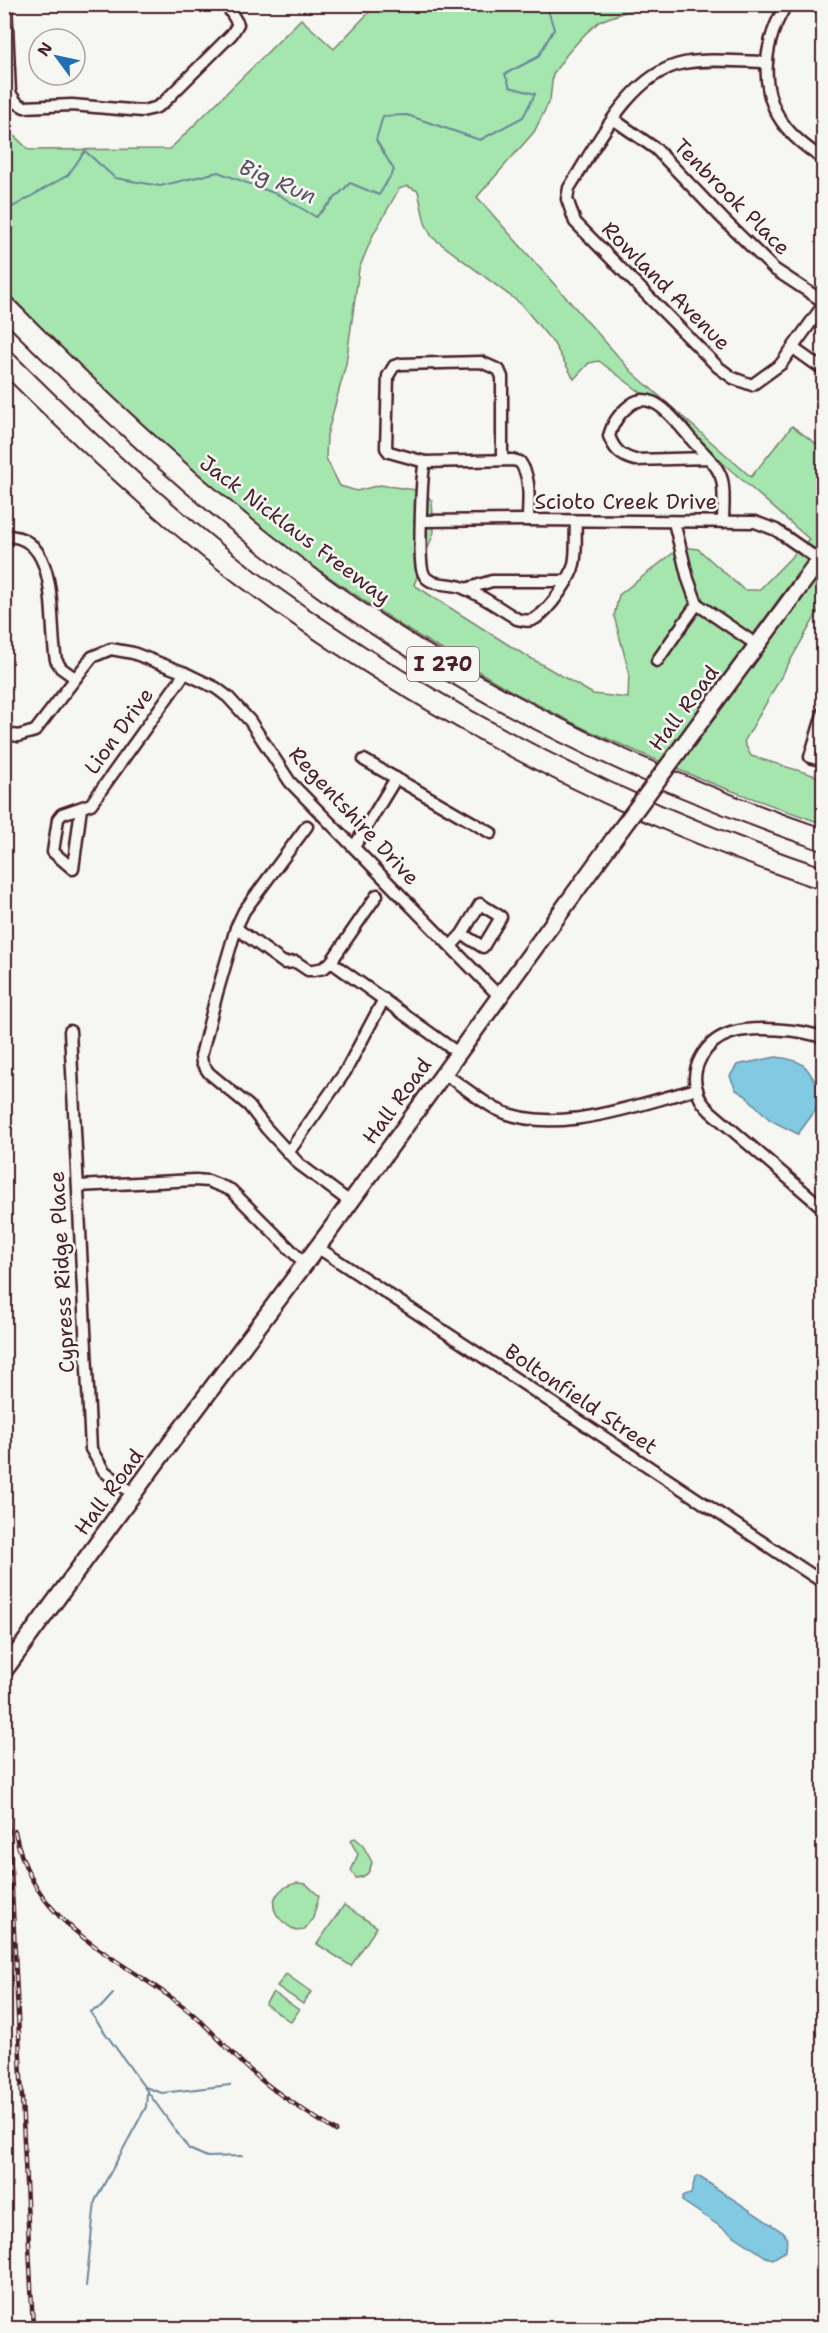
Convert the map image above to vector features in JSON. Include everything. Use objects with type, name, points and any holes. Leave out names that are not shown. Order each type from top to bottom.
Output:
[{"type":"highway","name":"Jack Nicklaus Freeway","points":[[4,306],[87,389],[184,476],[258,538],[328,591],[376,623],[500,698],[622,759],[748,813],[824,840]]},
{"type":"highway","name":"I 270","points":[[4,360],[112,465],[163,508],[273,597],[384,672],[507,743],[618,798],[695,831],[824,879]]},
{"type":"main road","name":"Hall Road","points":[[4,1671],[305,1264],[821,557]]},
{"type":"street","points":[[6,4],[10,93],[17,103],[24,107],[72,105],[142,111],[155,108],[232,34],[238,24],[226,4]]},
{"type":"street","points":[[787,4],[771,35],[766,62],[775,110],[792,134],[820,157],[824,144]]},
{"type":"street","points":[[613,119],[647,81],[670,68],[684,63],[766,62]]},
{"type":"street","name":"Rowland Avenue","points":[[613,119],[569,188],[567,199],[575,222],[718,366],[733,378],[752,385],[781,364],[793,348]]},
{"type":"street","name":"Tenbrook Place","points":[[613,119],[656,149],[774,269],[824,303]]},
{"type":"street","points":[[824,303],[793,348],[824,370]]},
{"type":"street","points":[[502,460],[502,377],[499,370],[481,362],[394,366],[388,376],[386,448],[394,455],[425,462],[502,460],[520,462],[526,470],[528,479],[528,520]]},
{"type":"street","points":[[708,458],[635,460],[627,458],[614,448],[609,435],[617,416],[636,400],[654,401],[708,458],[722,480],[723,522]]},
{"type":"street","points":[[425,462],[421,566],[428,580],[466,589],[517,619],[530,621],[545,610],[567,580],[574,563],[576,521]]},
{"type":"street","name":"Scioto Creek Drive","points":[[421,521],[755,522],[766,525],[821,557]]},
{"type":"street","points":[[674,522],[688,579],[697,604],[757,645]]},
{"type":"street","points":[[4,536],[22,538],[36,547],[41,557],[51,591],[56,660],[61,668],[75,678]]},
{"type":"street","points":[[466,589],[492,581],[567,580]]},
{"type":"street","points":[[657,662],[697,604]]},
{"type":"street","name":"Regentshire Drive","points":[[4,733],[18,735],[35,731],[92,657],[111,649],[133,653],[185,672],[216,688],[236,704],[290,782],[499,996]]},
{"type":"street","name":"Lion Drive","points":[[81,808],[73,869],[53,852],[58,819],[62,814],[91,804],[185,672]]},
{"type":"street","points":[[824,711],[810,757],[824,761]]},
{"type":"street","points":[[364,760],[491,833]]},
{"type":"street","points":[[354,847],[396,778]]},
{"type":"street","points":[[307,826],[245,909],[236,928],[202,1046],[202,1063],[228,1090],[249,1106],[299,1164],[350,1202]]},
{"type":"street","points":[[236,928],[284,963],[296,962],[308,970],[324,968],[331,962],[377,896]]},
{"type":"street","points":[[451,946],[462,934]]},
{"type":"street","points":[[331,962],[458,1053]]},
{"type":"street","points":[[288,1153],[345,1072],[384,999]]},
{"type":"street","points":[[824,1038],[789,1030],[729,1033],[717,1039],[702,1056],[696,1074],[699,1098],[710,1112],[824,1209]]},
{"type":"street","name":"Cypress Ridge Place","points":[[70,1031],[91,1449],[104,1471],[133,1494]]},
{"type":"street","points":[[443,1072],[495,1108],[536,1121],[551,1122],[582,1118],[697,1089]]},
{"type":"street","points":[[78,1186],[195,1180],[220,1185],[241,1198],[305,1264]]},
{"type":"street","name":"Boltonfield Street","points":[[317,1247],[824,1583]]},
{"type":"green space","points":[[376,5],[644,5],[600,21],[567,54],[553,74],[550,100],[534,132],[477,197],[632,372],[751,477],[792,426],[823,449],[823,538],[661,762],[583,728],[513,692],[405,628],[294,553],[214,491],[115,403],[5,290],[5,127],[29,150],[170,149],[301,19],[334,49]],"holes":[[[407,186],[418,191],[425,223],[432,237],[521,304],[554,344],[574,379],[589,363],[599,361],[656,404],[809,539],[759,590],[744,590],[698,549],[681,547],[619,595],[614,616],[629,672],[628,698],[593,694],[515,649],[414,585],[434,532],[432,501],[423,491],[380,485],[357,491],[340,486],[326,458],[327,435],[346,364],[359,269],[373,235],[399,189]]]},
{"type":"green space","points":[[823,565],[823,603],[744,742],[751,756],[823,778],[823,824],[674,768]]},
{"type":"green space","points":[[355,1838],[362,1844],[372,1862],[367,1873],[356,1878],[351,1871],[358,1854],[351,1842]]},
{"type":"green space","points":[[297,1883],[306,1884],[319,1896],[313,1918],[304,1930],[296,1931],[279,1918],[274,1909],[274,1903],[281,1890]]},
{"type":"green space","points":[[344,1905],[377,1927],[351,1966],[317,1944]]},
{"type":"green space","points":[[286,1974],[311,1992],[303,2004],[277,1986]]},
{"type":"green space","points":[[273,1992],[299,2010],[291,2022],[265,2004]]},
{"type":"water","points":[[776,1057],[802,1064],[823,1095],[815,1111],[798,1134],[770,1120],[746,1096],[736,1090],[730,1076],[737,1065]]},
{"type":"water","points":[[698,2176],[784,2233],[787,2238],[786,2251],[773,2259],[766,2257],[682,2201],[683,2196],[691,2194],[695,2178]]},
{"type":"waterway","name":"Big Run","points":[[4,212],[68,175],[85,151],[115,178],[160,186],[218,172],[279,195],[316,217],[350,183],[379,195],[394,170],[376,140],[383,116],[407,115],[480,140],[523,117],[535,94],[510,87],[505,74],[538,57],[554,29],[547,7],[550,4]]},
{"type":"waterway","points":[[113,1994],[101,2007],[90,2012],[189,2149],[207,2157],[242,2156]]},
{"type":"waterway","points":[[145,2087],[162,2093],[230,2085]]},
{"type":"waterway","points":[[86,2286],[95,2201],[146,2107],[147,2092]]},
{"type":"railway","points":[[4,1723],[33,2328]]},
{"type":"railway","points":[[15,1831],[25,1865],[40,1893],[60,1917],[108,1956],[189,2011],[267,2085],[336,2131]]}]
